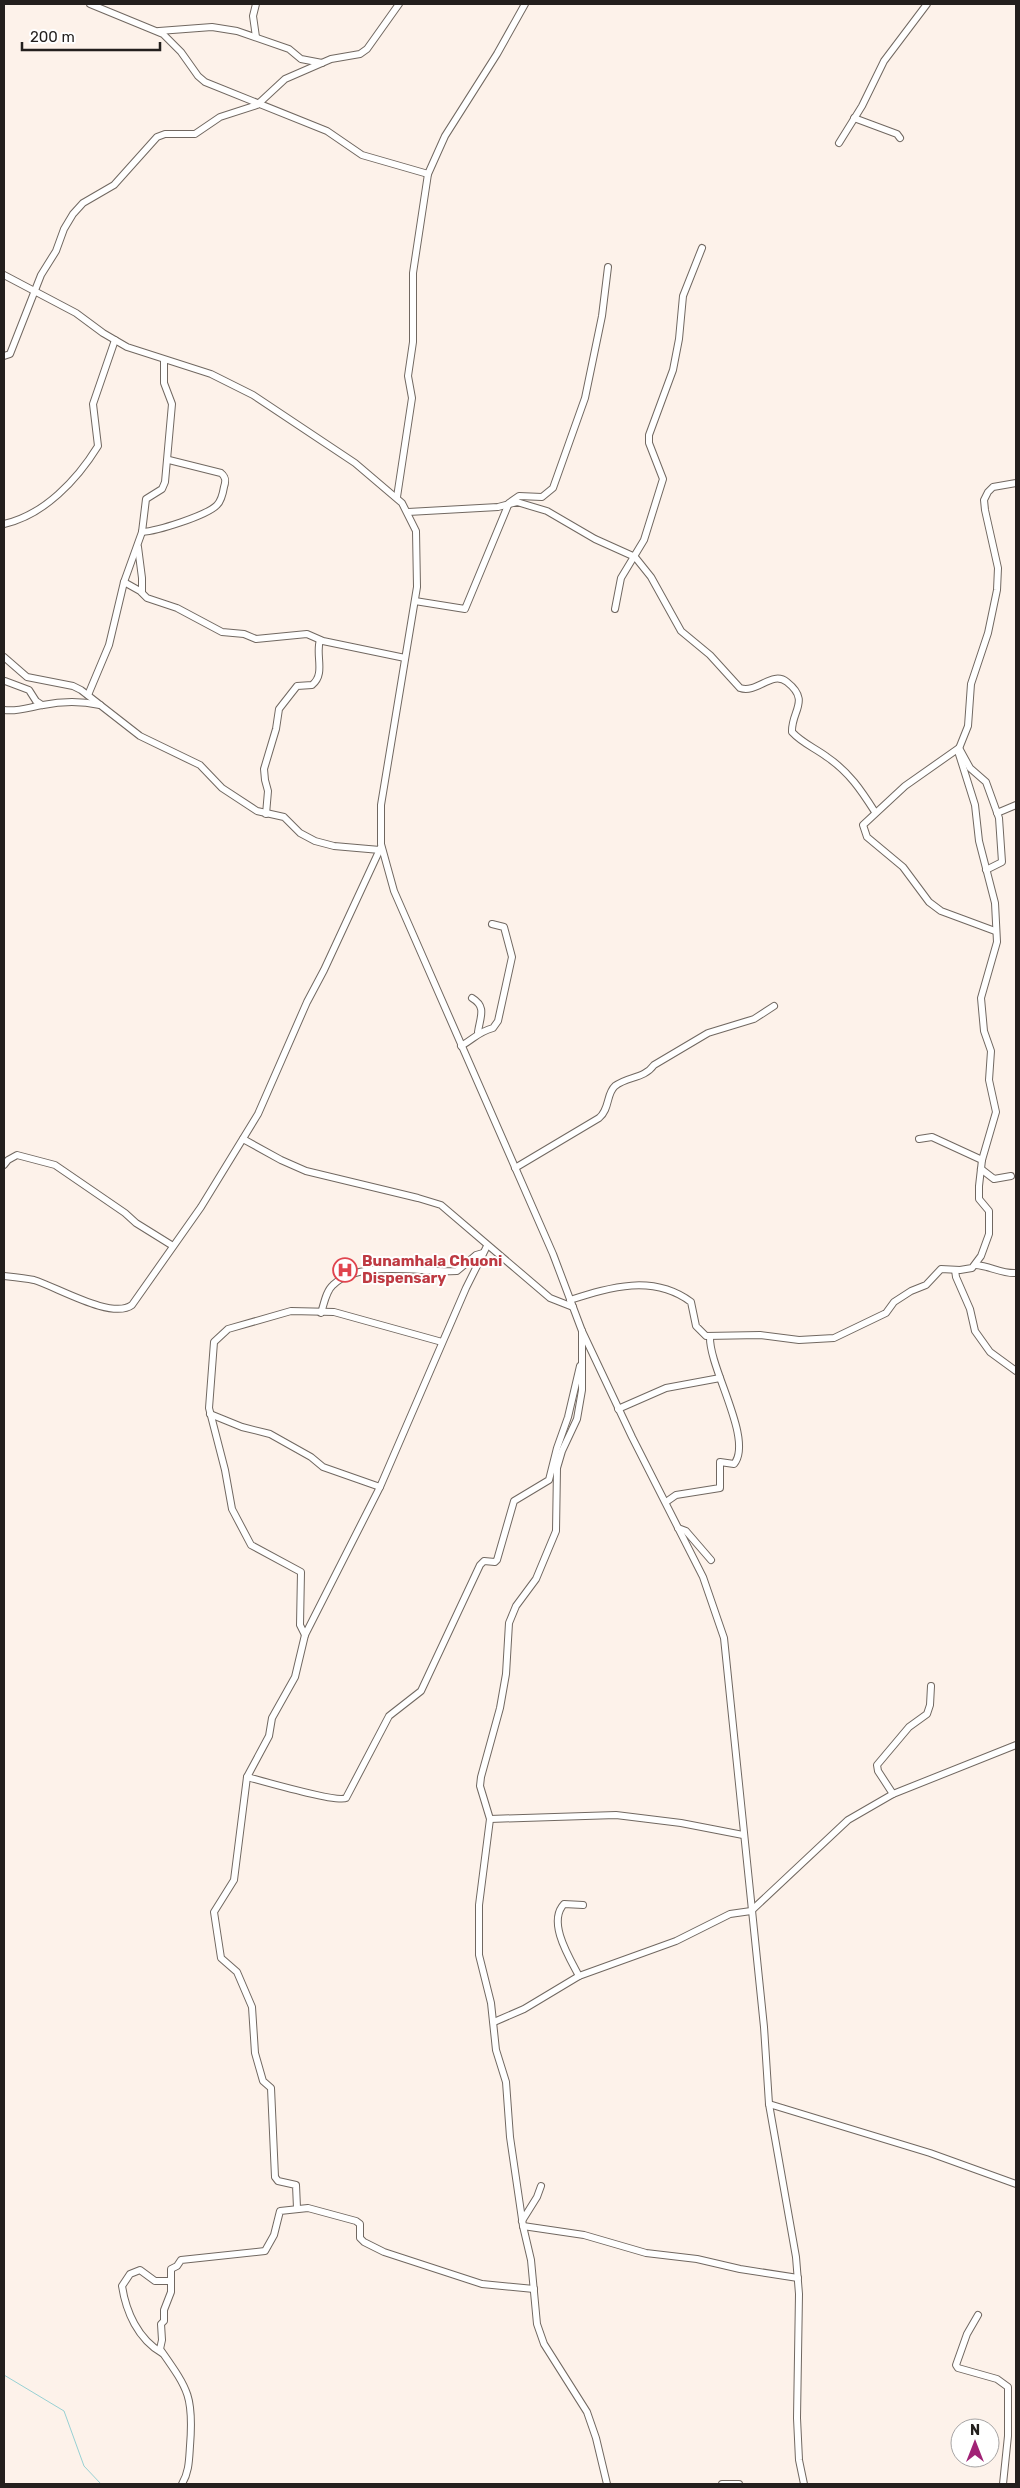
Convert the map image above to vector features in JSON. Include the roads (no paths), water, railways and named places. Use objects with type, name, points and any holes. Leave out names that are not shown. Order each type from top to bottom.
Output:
[{"type":"street","points":[[90,4],[159,31],[181,52],[201,78],[327,130],[362,155],[428,174]]},
{"type":"street","points":[[256,4],[253,16],[256,37]]},
{"type":"street","points":[[4,356],[10,354],[45,267],[56,251],[64,229],[78,208],[114,185],[157,137],[164,134],[192,136],[220,117],[250,108],[259,103],[284,80],[322,63],[365,51],[399,4]]},
{"type":"street","points":[[397,496],[412,398],[408,373],[413,342],[413,273],[428,174],[442,140],[497,54],[525,4]]},
{"type":"street","points":[[839,143],[884,61],[927,4]]},
{"type":"street","points":[[159,31],[212,27],[256,37],[290,50],[301,59],[322,63]]},
{"type":"street","points":[[854,118],[897,134],[900,138]]},
{"type":"street","points":[[615,609],[621,578],[644,540],[663,479],[649,443],[649,435],[673,370],[680,338],[683,296],[702,248]]},
{"type":"street","points":[[408,512],[498,507],[509,503],[519,496],[539,497],[547,494],[558,476],[584,398],[602,316],[608,267]]},
{"type":"street","points":[[4,275],[76,313],[128,347],[211,374],[252,395],[340,452],[397,496],[408,512],[418,543],[415,601],[384,781],[380,848],[394,891],[553,1254],[582,1331],[618,1409],[708,1588],[724,1638],[750,1911],[764,2027],[769,2104],[798,2278],[797,2418],[799,2460],[804,2484]]},
{"type":"street","points":[[4,524],[35,512],[56,496],[75,476],[98,446],[93,404],[116,340]]},
{"type":"street","points":[[88,695],[109,645],[124,582],[142,532],[146,499],[163,487],[168,460],[172,404],[164,383],[164,360]]},
{"type":"street","points":[[142,532],[184,522],[191,517],[204,514],[218,504],[223,492],[226,482],[221,473],[168,460]]},
{"type":"street","points":[[243,1139],[281,1160],[306,1171],[432,1201],[450,1212],[487,1246],[550,1298],[571,1304],[623,1286],[639,1284],[654,1286],[691,1302],[696,1326],[701,1333],[710,1337],[746,1335],[799,1340],[834,1338],[886,1313],[894,1302],[910,1291],[926,1285],[941,1269],[968,1270],[976,1264],[988,1240],[990,1228],[989,1211],[979,1196],[982,1160],[996,1116],[989,1080],[992,1051],[984,1030],[981,1011],[983,988],[997,942],[995,931],[996,903],[978,841],[975,805],[959,755],[959,748],[968,726],[970,684],[988,633],[997,590],[997,562],[986,520],[984,500],[988,492],[993,488],[1016,483]]},
{"type":"street","points":[[509,503],[521,502],[547,511],[595,539],[635,557],[651,577],[680,631],[710,655],[740,688],[753,689],[775,678],[785,680],[791,685],[799,696],[800,701],[792,732],[803,742],[827,756],[854,780],[874,812]]},
{"type":"street","points":[[415,601],[461,610],[468,606],[509,503]]},
{"type":"street","points":[[137,546],[142,578],[142,592]]},
{"type":"street","points":[[124,582],[142,592],[146,598],[177,608],[222,632],[244,634],[256,639],[307,634],[320,640],[405,658]]},
{"type":"street","points":[[266,814],[268,791],[264,769],[276,729],[279,709],[297,686],[312,686],[316,681],[320,663],[320,640]]},
{"type":"street","points":[[4,657],[22,674],[36,680],[73,686],[104,706],[140,736],[200,764],[222,788],[242,803],[266,814],[284,817],[300,833],[315,841],[334,846],[380,848]]},
{"type":"street","points":[[4,681],[22,674]]},
{"type":"street","points":[[4,681],[29,690],[36,701],[42,705]]},
{"type":"street","points":[[4,710],[23,710],[42,705],[82,702],[104,706]]},
{"type":"street","points":[[959,748],[918,776],[874,812],[865,821],[863,831],[876,846],[903,867],[929,902],[941,911],[995,931]]},
{"type":"street","points":[[959,748],[970,768],[986,782],[1000,823],[1002,860],[986,870]]},
{"type":"street","points":[[997,813],[1016,806]]},
{"type":"street","points":[[4,1276],[35,1280],[109,1308],[124,1310],[132,1305],[201,1207],[268,1094],[293,1033],[380,848]]},
{"type":"street","points":[[478,1032],[493,1028],[497,1024],[512,957],[504,927],[492,924]]},
{"type":"street","points":[[462,1046],[473,1039],[478,1032],[482,1010],[478,1002],[472,998]]},
{"type":"street","points":[[515,1168],[600,1118],[608,1106],[612,1090],[618,1084],[650,1071],[654,1065],[708,1033],[754,1019],[774,1006]]},
{"type":"street","points":[[919,1139],[932,1137],[982,1160]]},
{"type":"street","points":[[4,1165],[8,1160],[17,1155],[55,1165],[125,1213],[136,1223],[173,1246]]},
{"type":"street","points":[[981,1169],[994,1179],[1011,1176]]},
{"type":"street","points":[[297,2208],[296,2185],[276,2179],[272,2088],[262,2081],[255,2052],[252,2007],[240,1976],[222,1958],[214,1918],[218,1902],[234,1880],[247,1777],[268,1736],[272,1718],[295,1677],[305,1634],[380,1487],[442,1342],[487,1246]]},
{"type":"street","points":[[321,1313],[331,1287],[350,1276],[378,1270],[457,1271],[476,1255],[483,1253]]},
{"type":"street","points":[[976,1264],[1016,1274]]},
{"type":"street","points":[[955,1270],[956,1277],[970,1308],[975,1331],[990,1352],[1016,1371]]},
{"type":"street","points":[[305,1634],[300,1625],[301,1572],[250,1544],[230,1503],[225,1470],[210,1414],[213,1349],[220,1334],[228,1329],[286,1312],[340,1313],[442,1342]]},
{"type":"street","points":[[582,1331],[582,1390],[577,1419],[562,1450],[557,1468],[554,1539],[536,1579],[516,1606],[509,1623],[506,1674],[500,1708],[480,1786],[490,1819],[478,1919],[479,1955],[494,2022],[496,2050],[507,2092],[508,2123],[523,2224],[531,2260],[540,2336],[587,2412],[608,2484]]},
{"type":"street","points":[[666,1502],[676,1496],[720,1488],[720,1462],[734,1464],[738,1457],[734,1420],[711,1353],[710,1337]]},
{"type":"street","points":[[247,1777],[323,1797],[340,1800],[346,1798],[389,1716],[421,1691],[480,1565],[484,1562],[498,1560],[514,1501],[549,1480],[557,1448],[570,1410],[582,1355]]},
{"type":"street","points":[[618,1409],[666,1388],[720,1378]]},
{"type":"street","points":[[210,1414],[242,1427],[270,1434],[311,1457],[323,1467],[380,1487]]},
{"type":"street","points":[[678,1528],[686,1531],[711,1560]]},
{"type":"street","points":[[893,1794],[878,1771],[877,1765],[909,1727],[927,1714],[930,1706],[931,1686]]},
{"type":"street","points":[[494,2022],[524,2009],[579,1976],[676,1941],[730,1914],[750,1911],[848,1820],[893,1794],[1016,1745]]},
{"type":"street","points":[[490,1819],[616,1815],[681,1822],[743,1835]]},
{"type":"street","points":[[579,1976],[557,1928],[556,1921],[558,1911],[564,1904],[583,1905]]},
{"type":"street","points":[[769,2104],[930,2153],[1016,2184]]},
{"type":"street","points":[[523,2224],[541,2186]]},
{"type":"street","points":[[182,2484],[189,2468],[192,2405],[174,2368],[160,2349],[162,2340],[160,2326],[164,2321],[164,2310],[171,2292],[171,2268],[177,2266],[182,2260],[265,2251],[274,2235],[279,2212],[297,2208],[314,2209],[356,2221],[360,2224],[360,2238],[384,2252],[424,2263],[453,2276],[493,2286],[534,2289]]},
{"type":"street","points":[[523,2224],[584,2235],[646,2253],[697,2259],[740,2269],[798,2278]]},
{"type":"street","points":[[164,2354],[148,2342],[133,2323],[124,2300],[122,2286],[130,2274],[140,2270],[155,2281],[171,2282]]},
{"type":"street","points":[[978,2315],[967,2334],[956,2365],[958,2368],[996,2379],[1008,2387],[1008,2436],[1003,2484]]},
{"type":"street","points":[[722,2484],[739,2484]]},
{"type":"waterway","points":[[4,2375],[64,2411],[84,2466],[101,2484]]},
{"type":"place","name":"Bunamhala Chuoni Dispensary","points":[[345,1270]]}]
